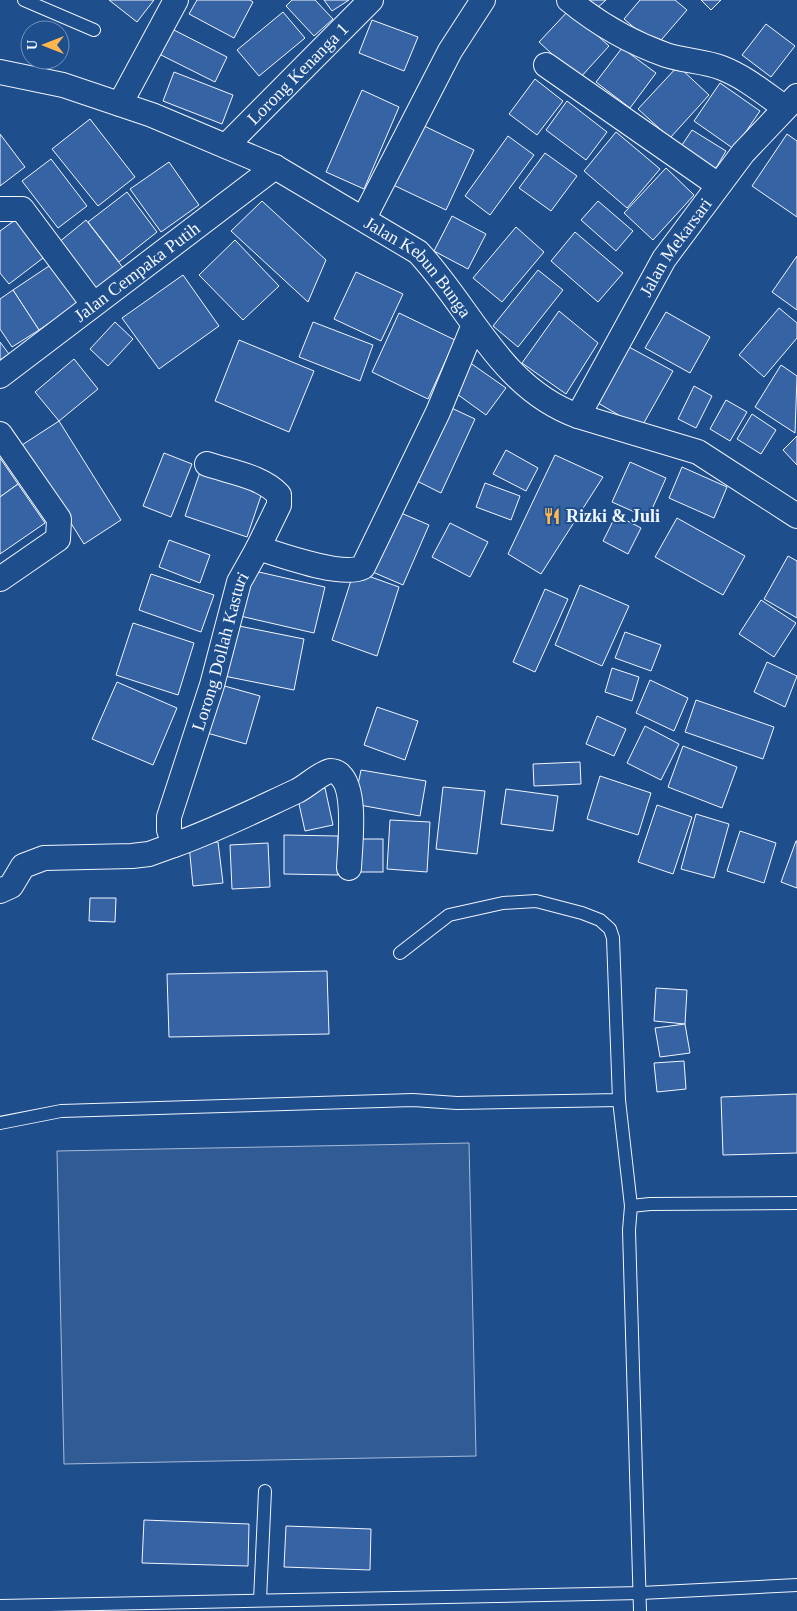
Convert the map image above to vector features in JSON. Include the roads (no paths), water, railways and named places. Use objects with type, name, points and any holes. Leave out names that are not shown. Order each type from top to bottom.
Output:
[{"type":"street","points":[[120,104],[176,0]]},
{"type":"street","name":"Lorong Kenanga 1","points":[[226,146],[372,0]]},
{"type":"street","points":[[364,218],[450,51],[483,0]]},
{"type":"street","points":[[569,0],[608,27],[639,44],[666,55],[722,68],[791,102]]},
{"type":"street","points":[[546,65],[718,185]]},
{"type":"street","name":"Jalan Kebun Bunga","points":[[0,72],[63,85],[152,115],[275,167],[364,218],[418,252],[435,270],[473,327],[494,352],[535,394],[561,410],[698,452],[797,516]]},
{"type":"street","name":"Jalan Mekarsari","points":[[578,416],[664,259],[718,185],[791,102]]},
{"type":"street","name":"Jalan Cempaka Putih","points":[[0,376],[275,167]]},
{"type":"street","points":[[0,209],[22,209],[93,304]]},
{"type":"street","points":[[258,548],[341,570],[356,570],[363,567],[438,412],[473,327]]},
{"type":"street","points":[[0,434],[59,519],[60,528],[58,539],[0,579]]},
{"type":"street","name":"Lorong Dollah Kasturi","points":[[174,845],[169,830],[169,817],[212,685],[239,582],[279,505],[279,495],[272,488],[207,464]]},
{"type":"street","points":[[0,891],[11,886],[23,866],[44,858],[132,856],[149,854],[174,845],[228,824],[308,785],[329,771],[334,771],[341,775],[346,784],[351,805],[349,868]]},
{"type":"lane","points":[[24,0],[94,30]]},
{"type":"lane","points":[[400,953],[449,915],[503,904],[536,901],[582,913],[600,920],[610,929],[613,938],[619,1100],[631,1206],[628,1230],[640,1611]]},
{"type":"lane","points":[[0,1123],[61,1111],[413,1100],[457,1103],[619,1100]]},
{"type":"lane","points":[[631,1206],[650,1204],[797,1203]]},
{"type":"lane","points":[[260,1600],[265,1491]]},
{"type":"lane","points":[[0,1606],[640,1593],[797,1585]]},
{"type":"place","name":"Rizki & Juli","points":[[552,516]]}]
